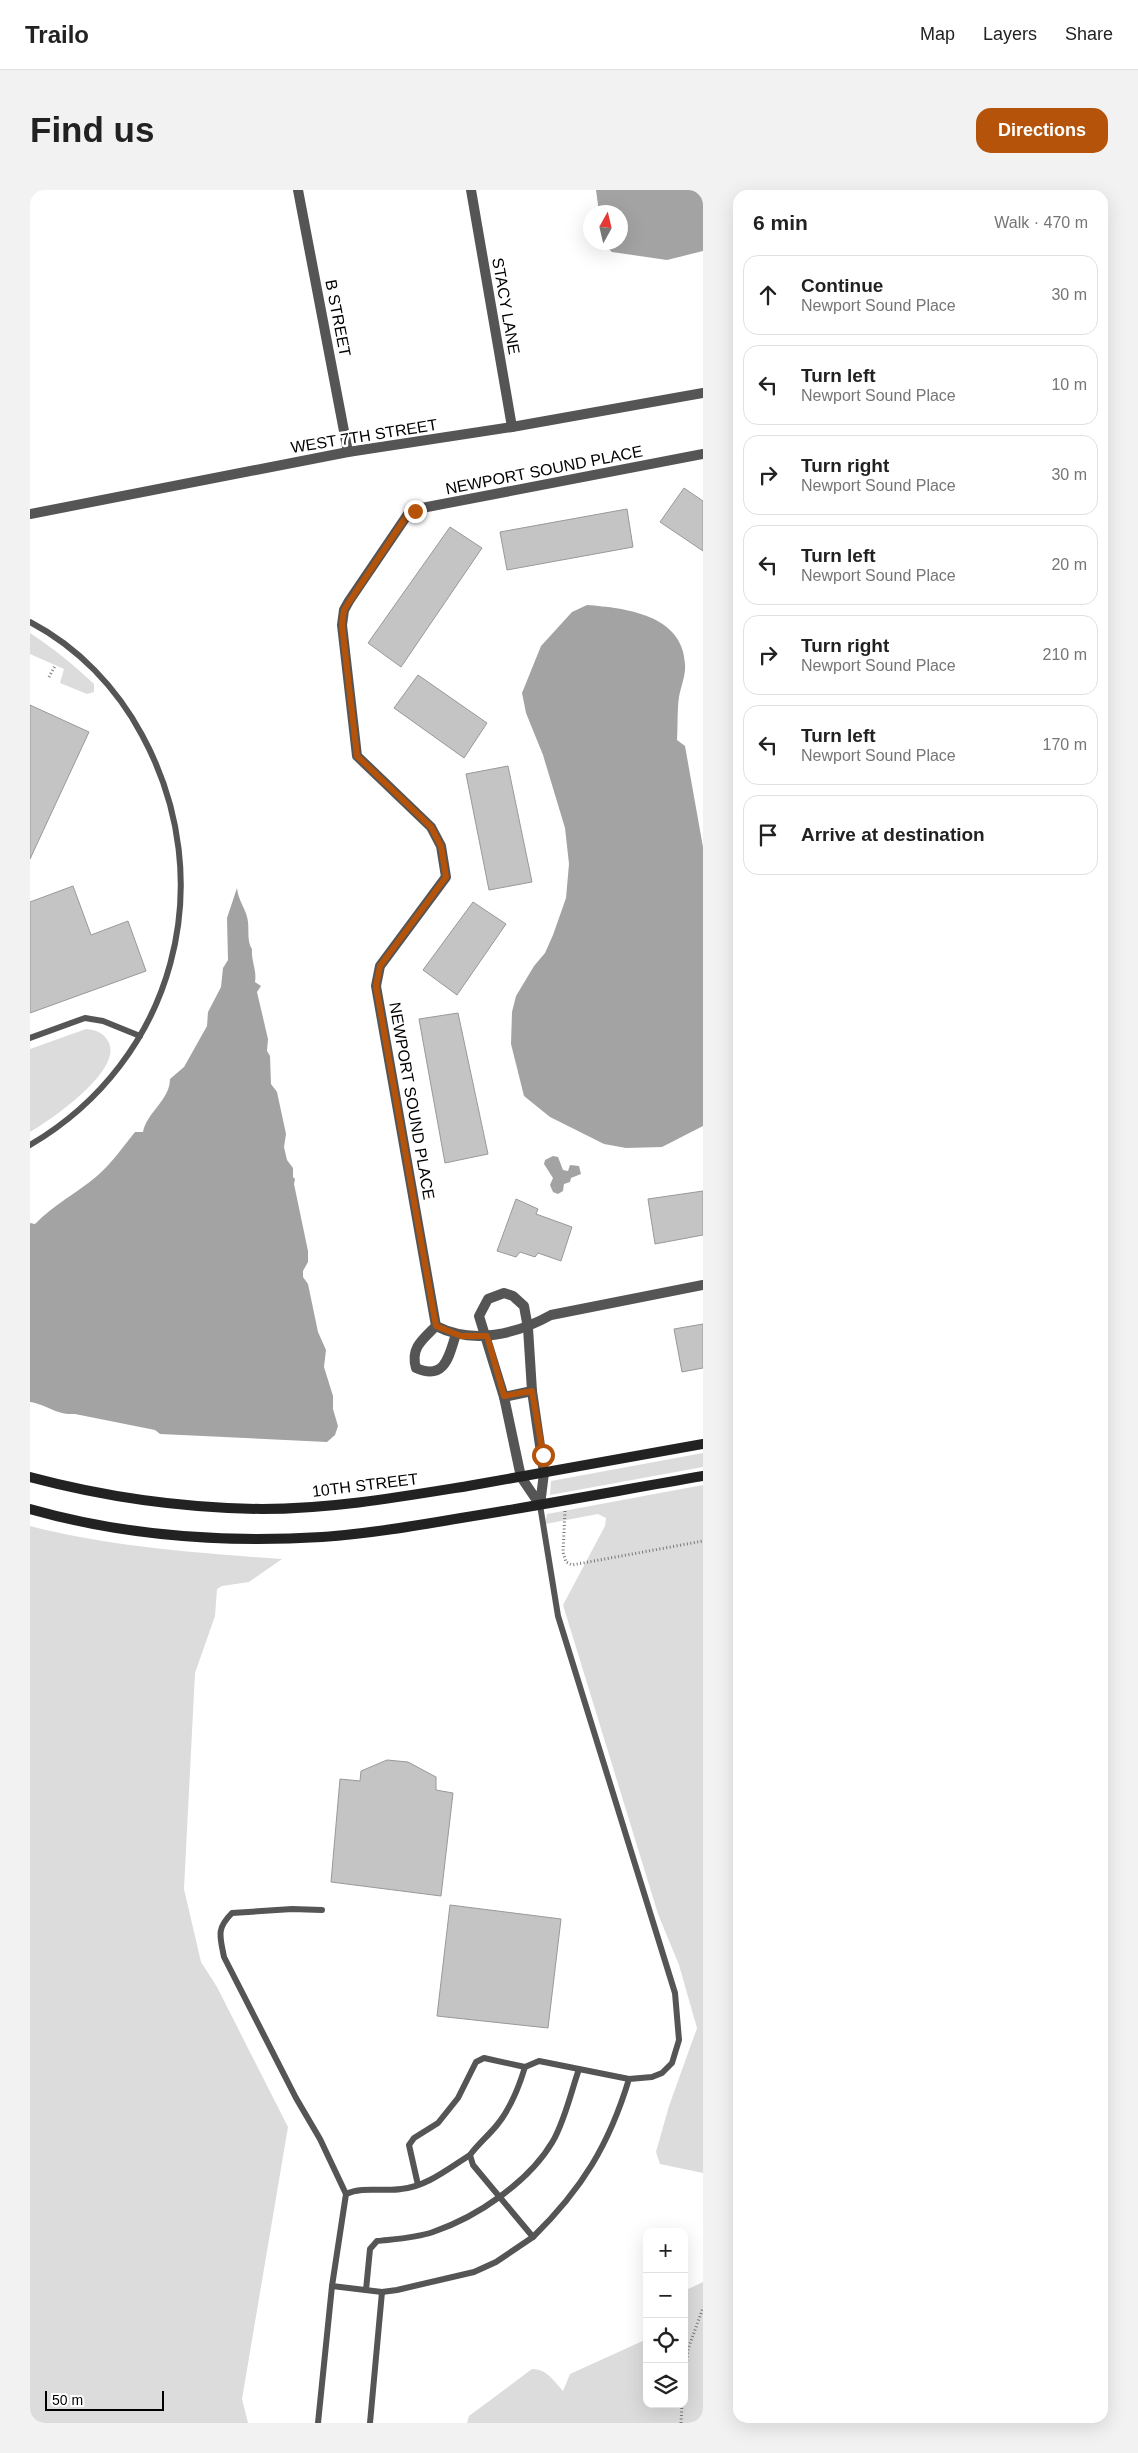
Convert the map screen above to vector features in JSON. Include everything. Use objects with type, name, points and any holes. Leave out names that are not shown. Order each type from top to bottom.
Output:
[{"type":"street","name":"B STREET","points":[[298,190],[348,452]]},
{"type":"street","name":"STACY LANE","points":[[471,190],[512,427]]},
{"type":"street","name":"WEST 7TH STREET","points":[[30,514],[348,452],[512,427],[703,393]]},
{"type":"street","name":"NEWPORT SOUND PLACE","points":[[436,1326],[376,986],[380,966],[446,877],[445,862],[441,846],[431,827],[357,756],[342,625],[344,610],[408,514],[415,511],[703,454]]},
{"type":"street","points":[[456,1334],[446,1362],[438,1370],[427,1373],[416,1368],[413,1357],[417,1344],[436,1326],[456,1334],[487,1336],[528,1328],[551,1315],[703,1286]]},
{"type":"street","points":[[499,1294],[513,1296],[519,1300],[525,1311],[528,1328],[532,1391],[544,1473],[540,1505],[520,1477],[504,1396],[480,1316],[480,1311],[488,1299],[499,1294]]},
{"type":"street","points":[[504,1396],[532,1391]]},
{"type":"street","name":"10TH STREET","points":[[30,1477],[65,1487],[122,1497],[196,1506],[262,1509],[336,1505],[410,1496],[703,1444]]},
{"type":"street","points":[[30,1509],[56,1517],[126,1530],[200,1538],[250,1540],[324,1537],[415,1526],[703,1476]]},
{"type":"lane","points":[[30,622],[74,650],[97,673],[123,704],[151,751],[171,806],[181,869],[181,908],[178,933],[165,982],[140,1036],[123,1062],[100,1091],[69,1119],[30,1145]]},
{"type":"lane","points":[[30,1038],[86,1018],[103,1021],[140,1036]]},
{"type":"lane","points":[[418,2185],[409,2146],[414,2138],[438,2123],[458,2098],[476,2062],[484,2058],[525,2067],[539,2061],[629,2079],[652,2077],[662,2073],[672,2063],[679,2040],[675,1993],[558,1616],[540,1505]]},
{"type":"lane","points":[[318,2423],[332,2286],[346,2194],[320,2139],[296,2098],[224,1957],[219,1932],[224,1921],[232,1913],[292,1909],[322,1910]]},
{"type":"lane","points":[[346,2194],[354,2190],[402,2189],[418,2185],[470,2155],[480,2141],[497,2125],[520,2084],[525,2067]]},
{"type":"lane","points":[[366,2290],[370,2249],[377,2241],[432,2233],[468,2218],[500,2198],[543,2156],[554,2140],[579,2069]]},
{"type":"lane","points":[[332,2286],[382,2292],[474,2272],[496,2262],[533,2237],[561,2210],[597,2159],[617,2118],[629,2079]]},
{"type":"lane","points":[[470,2155],[473,2165],[533,2237]]},
{"type":"lane","points":[[370,2423],[382,2292]]},
{"type":"path","points":[[49,677],[55,666]]},
{"type":"path","points":[[565,1501],[563,1552],[566,1562],[572,1565],[703,1541]]},
{"type":"path","points":[[686,2363],[688,2349],[703,2308]]},
{"type":"path","points":[[680,2423],[682,2408]]},
{"type":"shaded area","points":[[596,190],[703,190],[703,251],[667,260],[612,252],[610,250],[628,250],[628,205],[598,205]]},
{"type":"shaded area","points":[[587,605],[635,612],[650,617],[674,635],[682,648],[685,664],[678,702],[677,740],[685,746],[703,847],[703,1126],[662,1147],[626,1148],[604,1144],[550,1117],[524,1096],[511,1044],[512,1012],[516,996],[534,966],[545,953],[553,935],[566,898],[569,864],[565,828],[543,755],[526,713],[522,693],[541,646],[572,612]]},
{"type":"shaded area","points":[[30,633],[71,663],[94,684],[94,692],[87,694],[60,683],[64,669],[30,654]]},
{"type":"shaded area","points":[[237,888],[247,918],[255,982],[261,986],[257,992],[268,1039],[267,1051],[270,1056],[271,1084],[277,1092],[286,1134],[284,1147],[287,1160],[293,1168],[294,1184],[308,1251],[308,1262],[303,1271],[303,1277],[308,1284],[318,1332],[326,1350],[324,1367],[333,1396],[333,1409],[338,1426],[335,1435],[327,1442],[160,1434],[155,1430],[62,1413],[30,1402],[30,1223],[35,1224],[49,1211],[97,1176],[112,1161],[135,1132],[143,1132],[149,1118],[163,1100],[170,1079],[184,1067],[207,1026],[208,1012],[221,987],[223,968],[228,960],[227,918]]},
{"type":"shaded area","points":[[86,1029],[104,1035],[108,1041],[110,1052],[106,1065],[83,1093],[53,1117],[30,1132],[30,1049]]},
{"type":"shaded area","points":[[553,1156],[558,1157],[563,1170],[568,1171],[570,1165],[579,1166],[581,1174],[571,1178],[570,1182],[564,1184],[563,1191],[558,1194],[553,1192],[550,1185],[553,1178],[544,1164],[545,1160]]},
{"type":"shaded area","points":[[703,1453],[703,1467],[550,1495],[551,1481]]},
{"type":"shaded area","points":[[703,1485],[703,2173],[660,2164],[656,2152],[669,2106],[697,2028],[679,1965],[658,1914],[563,1605],[605,1526],[606,1518],[598,1514],[545,1524],[547,1514]]},
{"type":"shaded area","points":[[30,1526],[123,1544],[282,1559],[249,1582],[222,1586],[217,1589],[215,1616],[195,1673],[184,1889],[201,1962],[217,1987],[288,2127],[242,2399],[248,2423],[30,2423]]},
{"type":"shaded area","points":[[703,2282],[703,2423],[467,2423],[469,2416],[532,2369],[546,2373],[563,2391],[570,2374],[643,2341],[643,2408],[688,2408],[688,2289]]},
{"type":"building","points":[[684,488],[703,501],[703,551],[660,522]]},
{"type":"building","points":[[627,509],[633,547],[507,570],[500,532]]},
{"type":"building","points":[[450,527],[482,548],[401,667],[368,643]]},
{"type":"building","points":[[418,675],[487,723],[464,758],[394,708]]},
{"type":"building","points":[[30,705],[89,732],[30,859]]},
{"type":"building","points":[[508,766],[532,882],[489,890],[466,774]]},
{"type":"building","points":[[73,886],[91,935],[128,921],[146,971],[30,1013],[30,902]]},
{"type":"building","points":[[473,902],[506,924],[457,995],[423,970]]},
{"type":"building","points":[[458,1013],[488,1154],[445,1163],[419,1019]]},
{"type":"building","points":[[703,1191],[703,1235],[655,1244],[648,1199]]},
{"type":"building","points":[[516,1199],[538,1209],[536,1214],[572,1227],[561,1261],[538,1253],[535,1257],[520,1252],[516,1257],[497,1251]]},
{"type":"building","points":[[703,1324],[703,1368],[682,1372],[674,1329]]},
{"type":"building","points":[[387,1760],[408,1762],[436,1777],[436,1790],[453,1793],[441,1896],[331,1882],[340,1779],[360,1781],[361,1771]]},
{"type":"building","points":[[450,1905],[561,1919],[548,2028],[437,2016]]},
{"type":"route","points":[[415,511],[408,514],[349,602],[344,610],[342,625],[357,756],[431,827],[441,846],[445,862],[446,877],[380,966],[376,986],[436,1326],[461,1336],[487,1336],[504,1396],[532,1391],[543,1455]]}]
